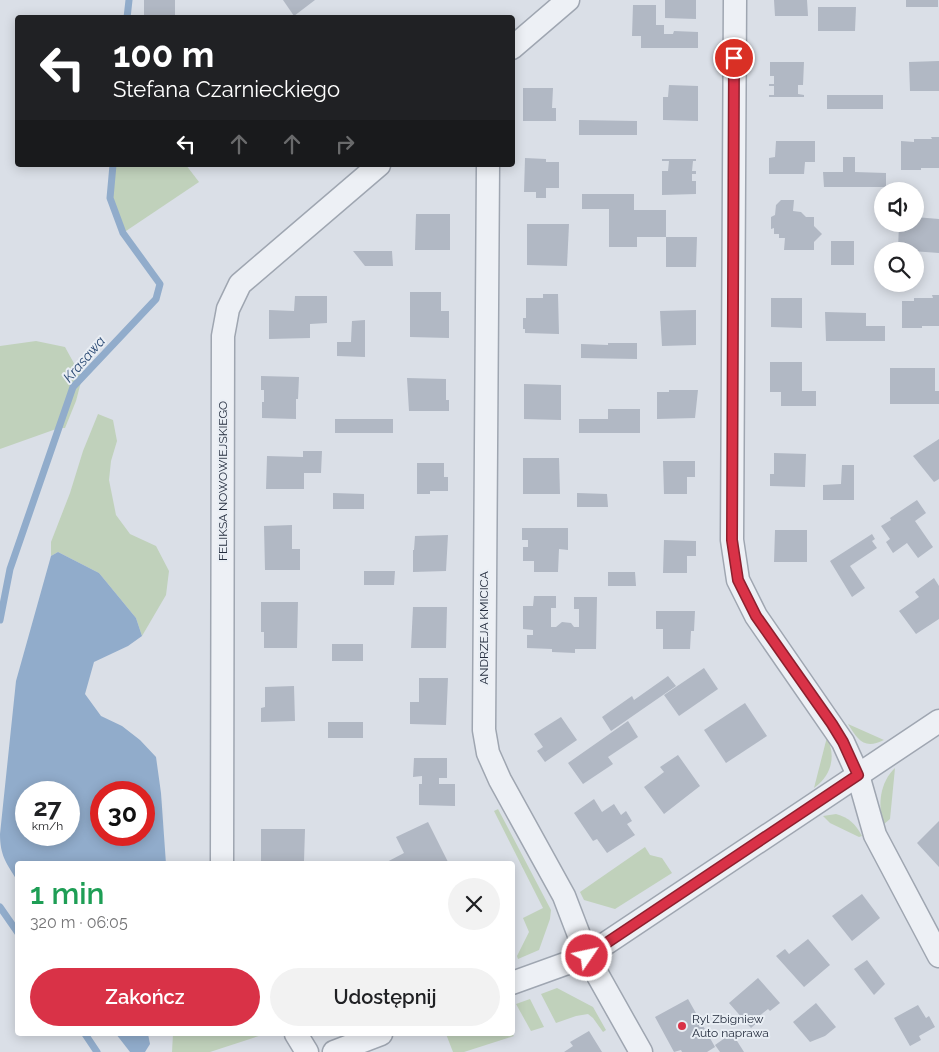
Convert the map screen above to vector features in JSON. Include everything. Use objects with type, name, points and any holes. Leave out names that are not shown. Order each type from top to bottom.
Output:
[{"type":"street","points":[[515,45],[568,0]]},
{"type":"street","points":[[734,0],[732,540],[738,580],[756,616],[843,742],[858,775],[875,835],[939,956]]},
{"type":"street","name":"FELIKSA NOWOWIEJSKIEGO","points":[[222,861],[223,336],[228,309],[240,284],[377,167]]},
{"type":"street","name":"ANDRZEJA KMICICA","points":[[488,167],[484,730],[488,753],[500,780],[564,896],[587,956],[641,1052]]},
{"type":"street","points":[[515,982],[587,956],[939,721]]},
{"type":"street","points":[[297,1036],[307,1052]]},
{"type":"street","points":[[334,1052],[376,1036]]},
{"type":"green space","points":[[113,167],[188,167],[199,182],[123,233],[110,198]]},
{"type":"green space","points":[[36,341],[65,347],[82,378],[76,401],[65,428],[59,428],[0,449],[0,346]]},
{"type":"green space","points":[[98,414],[113,420],[117,441],[111,461],[109,480],[116,515],[130,534],[156,546],[169,571],[166,595],[142,636],[136,618],[99,573],[58,552],[51,556],[51,542]]},
{"type":"green space","points":[[848,724],[884,740],[866,744],[855,735]]},
{"type":"green space","points":[[827,737],[832,758],[831,765],[825,777],[814,788]]},
{"type":"green space","points":[[895,768],[890,819],[884,824],[880,802],[881,794],[886,780]]},
{"type":"green space","points":[[498,809],[551,910],[550,919],[539,950],[518,959],[517,956],[529,932],[523,918],[543,908],[494,811]]},
{"type":"green space","points":[[836,814],[845,817],[851,822],[862,836],[859,837],[830,823],[823,816]]},
{"type":"green space","points":[[645,847],[650,855],[662,858],[672,873],[615,909],[584,900],[580,892]]},
{"type":"green space","points":[[557,988],[593,1007],[606,1030],[603,1032],[588,1014],[556,1023],[541,994]]},
{"type":"green space","points":[[530,999],[544,1027],[531,1031],[516,1004]]},
{"type":"green space","points":[[173,1036],[259,1036],[210,1052],[172,1052]]},
{"type":"green space","points":[[447,1036],[514,1036],[464,1052],[453,1052]]},
{"type":"water","points":[[58,552],[99,573],[136,618],[142,636],[128,646],[94,662],[85,694],[101,716],[122,726],[140,740],[156,757],[161,793],[166,861],[15,861],[15,877],[4,858],[0,834],[16,681],[51,556]]},
{"type":"water","points":[[118,1036],[148,1036],[150,1044],[145,1052],[130,1052]]},
{"type":"building","points":[[144,0],[175,0],[175,15],[144,15]]},
{"type":"building","points":[[283,0],[315,0],[295,15],[293,15]]},
{"type":"building","points":[[665,0],[696,0],[696,19],[665,18]]},
{"type":"building","points":[[774,0],[807,0],[808,16],[775,16]]},
{"type":"building","points":[[906,0],[938,0],[938,7],[906,7]]},
{"type":"building","points":[[633,5],[656,5],[656,25],[664,25],[664,34],[673,34],[674,31],[698,32],[698,48],[641,48],[641,36],[632,36]]},
{"type":"building","points":[[818,7],[856,7],[855,31],[818,31]]},
{"type":"building","points":[[939,61],[939,91],[910,91],[909,62]]},
{"type":"building","points":[[770,62],[804,62],[803,85],[798,85],[798,94],[804,95],[804,97],[769,97],[769,95],[774,95],[774,86],[769,86],[769,84],[774,84],[774,76],[770,76]]},
{"type":"building","points":[[669,85],[698,86],[698,121],[663,120],[663,97],[668,97]]},
{"type":"building","points":[[523,88],[553,88],[552,108],[556,108],[556,121],[523,121]]},
{"type":"building","points":[[827,95],[883,95],[883,109],[827,109]]},
{"type":"building","points":[[579,120],[637,121],[637,135],[579,135]]},
{"type":"building","points":[[931,137],[939,137],[939,168],[901,170],[901,141],[914,142],[914,139],[932,139]]},
{"type":"building","points":[[776,141],[815,141],[815,162],[805,162],[804,174],[769,174],[769,158],[775,157]]},
{"type":"building","points":[[843,157],[855,157],[855,172],[886,173],[886,182],[874,182],[874,187],[824,187],[823,172],[843,172]]},
{"type":"building","points":[[525,158],[546,159],[546,162],[559,162],[559,188],[546,188],[546,198],[536,198],[536,192],[524,192]]},
{"type":"building","points":[[662,159],[696,159],[696,161],[693,161],[692,171],[696,171],[696,174],[692,174],[692,181],[696,181],[696,194],[662,195],[662,171],[668,171],[669,161],[662,161]]},
{"type":"building","points":[[582,194],[634,194],[634,210],[666,210],[666,237],[637,237],[637,247],[609,247],[609,209],[582,209]]},
{"type":"building","points":[[781,200],[794,200],[793,211],[801,212],[806,217],[814,217],[814,226],[822,234],[814,242],[814,250],[784,250],[785,238],[779,238],[779,234],[774,234],[774,228],[771,229],[771,217],[775,215],[776,205]]},
{"type":"building","points":[[416,214],[450,214],[450,250],[415,250]]},
{"type":"building","points":[[924,218],[939,219],[939,253],[924,252],[924,242],[898,242],[899,232],[924,232]]},
{"type":"building","points":[[527,224],[569,224],[567,266],[527,265]]},
{"type":"building","points":[[666,237],[697,237],[696,267],[666,267]]},
{"type":"building","points":[[831,241],[854,241],[854,265],[831,265]]},
{"type":"building","points":[[353,251],[392,251],[393,266],[365,266]]},
{"type":"building","points":[[410,292],[441,292],[441,311],[449,311],[449,338],[410,337]]},
{"type":"building","points":[[543,294],[558,294],[559,334],[525,333],[525,329],[523,329],[523,318],[526,318],[526,298],[543,298]]},
{"type":"building","points":[[932,295],[939,295],[939,326],[902,328],[902,301],[914,301],[914,298],[933,298]]},
{"type":"building","points":[[295,296],[327,296],[327,323],[310,324],[310,338],[269,339],[269,310],[294,311]]},
{"type":"building","points":[[771,298],[802,298],[802,328],[771,327]]},
{"type":"building","points":[[696,310],[696,345],[662,346],[660,311]]},
{"type":"building","points":[[825,312],[866,313],[866,326],[885,326],[885,341],[826,341]]},
{"type":"building","points":[[365,320],[365,357],[337,356],[337,342],[351,342],[352,321]]},
{"type":"building","points":[[608,343],[637,343],[637,359],[581,358],[581,344],[608,345]]},
{"type":"building","points":[[770,362],[802,362],[802,391],[816,391],[816,406],[781,406],[781,392],[770,392]]},
{"type":"building","points":[[890,368],[935,368],[935,391],[939,391],[939,404],[890,404]]},
{"type":"building","points":[[261,376],[299,377],[296,419],[262,418],[264,390],[261,390]]},
{"type":"building","points":[[407,378],[446,379],[446,400],[449,400],[449,411],[409,411]]},
{"type":"building","points":[[524,384],[561,385],[561,420],[524,419]]},
{"type":"building","points":[[669,390],[698,390],[695,418],[657,419],[657,392],[669,392]]},
{"type":"building","points":[[608,409],[640,409],[640,433],[579,433],[579,419],[608,419]]},
{"type":"building","points":[[335,419],[393,419],[393,433],[335,433]]},
{"type":"building","points":[[939,439],[939,479],[934,482],[913,456]]},
{"type":"building","points":[[303,451],[322,451],[321,473],[304,473],[304,489],[266,489],[267,456],[303,457]]},
{"type":"building","points":[[774,453],[806,454],[805,487],[770,486],[770,474],[774,474]]},
{"type":"building","points":[[523,458],[559,458],[560,494],[523,494]]},
{"type":"building","points":[[663,461],[695,461],[695,477],[687,477],[687,494],[664,494]]},
{"type":"building","points":[[417,463],[444,463],[444,477],[448,477],[448,491],[430,491],[430,494],[417,494]]},
{"type":"building","points":[[842,465],[854,465],[854,500],[823,500],[823,485],[841,484]]},
{"type":"building","points":[[333,493],[364,494],[364,509],[333,509]]},
{"type":"building","points":[[577,493],[607,494],[608,507],[577,507]]},
{"type":"building","points":[[917,500],[926,513],[915,521],[933,547],[918,558],[907,543],[893,553],[886,542],[890,539],[881,526]]},
{"type":"building","points":[[292,525],[292,549],[300,549],[300,570],[265,570],[264,526]]},
{"type":"building","points":[[522,528],[568,528],[568,550],[559,549],[558,572],[534,572],[534,561],[523,561],[523,547],[528,547],[528,540],[522,540]]},
{"type":"building","points":[[775,530],[807,530],[807,562],[774,562]]},
{"type":"building","points":[[872,534],[875,539],[872,541],[877,548],[850,566],[865,588],[852,597],[830,561]]},
{"type":"building","points":[[448,535],[446,571],[413,572],[415,536]]},
{"type":"building","points":[[664,540],[696,541],[696,556],[687,556],[687,573],[663,573]]},
{"type":"building","points":[[364,571],[395,571],[394,585],[364,585]]},
{"type":"building","points":[[608,572],[635,572],[636,586],[608,586]]},
{"type":"building","points":[[934,578],[939,586],[939,619],[916,634],[899,611],[919,597],[915,592]]},
{"type":"building","points":[[534,596],[556,596],[556,608],[551,608],[551,627],[556,627],[562,622],[571,623],[574,627],[579,627],[579,609],[574,609],[574,597],[597,597],[596,649],[575,649],[575,653],[552,652],[552,649],[527,648],[527,635],[533,635],[533,630],[523,629],[523,606],[533,606]]},
{"type":"building","points":[[261,602],[298,602],[297,648],[264,648],[264,632],[261,632]]},
{"type":"building","points":[[413,607],[447,607],[446,648],[411,648]]},
{"type":"building","points":[[656,611],[695,611],[694,631],[691,631],[690,649],[663,649],[663,629],[656,629]]},
{"type":"building","points":[[332,644],[363,644],[363,661],[332,661]]},
{"type":"building","points":[[704,668],[718,689],[679,716],[664,695]]},
{"type":"building","points":[[668,676],[676,686],[611,731],[602,717],[632,696],[634,700]]},
{"type":"building","points":[[419,678],[448,678],[446,725],[410,724],[410,702],[419,702]]},
{"type":"building","points":[[294,686],[295,721],[261,722],[261,708],[265,707],[265,687]]},
{"type":"building","points":[[745,703],[767,736],[726,763],[704,730]]},
{"type":"building","points":[[561,717],[577,740],[545,762],[537,751],[543,747],[534,734]]},
{"type":"building","points":[[628,721],[638,737],[608,757],[613,764],[583,784],[568,763]]},
{"type":"building","points":[[328,722],[363,722],[363,738],[328,738]]},
{"type":"building","points":[[678,755],[700,786],[664,814],[644,787],[664,772],[660,767]]},
{"type":"building","points":[[414,758],[447,758],[447,778],[439,778],[439,784],[455,784],[455,806],[419,805],[419,784],[422,784],[422,776],[413,777]]},
{"type":"building","points":[[594,799],[602,812],[614,804],[621,815],[626,811],[632,821],[627,824],[635,835],[607,853],[597,839],[593,841],[574,813]]},
{"type":"building","points":[[939,821],[939,867],[917,843]]},
{"type":"building","points":[[428,822],[448,861],[389,861],[404,853],[396,837]]},
{"type":"building","points":[[261,829],[305,829],[304,861],[261,861]]},
{"type":"building","points":[[862,894],[880,918],[852,941],[832,916]]},
{"type":"building","points":[[808,939],[830,965],[804,987],[776,956],[785,949],[789,954]]},
{"type":"building","points":[[867,960],[885,984],[874,995],[854,969]]},
{"type":"building","points":[[758,978],[780,1003],[758,1017],[760,1020],[751,1028],[729,1003]]},
{"type":"building","name":"Ryl Zbigniew Auto naprawa","points":[[688,999],[715,1047],[707,1052],[682,1052],[681,1050],[674,1052],[655,1017]]},
{"type":"building","points":[[816,1003],[836,1027],[825,1036],[810,1042],[793,1022]]},
{"type":"building","points":[[918,1005],[926,1018],[929,1016],[935,1027],[919,1036],[921,1040],[910,1046],[894,1018]]},
{"type":"building","points":[[589,1031],[602,1052],[564,1052],[573,1046],[570,1042]]},
{"type":"building","points":[[732,1033],[744,1052],[720,1052],[715,1045]]},
{"type":"waterway","name":"Krasawa","points":[[127,15],[129,0]]},
{"type":"waterway","name":"Krasawa","points":[[0,620],[10,569],[73,387],[156,299],[160,284],[123,233],[110,198],[113,167]]},
{"type":"waterway","name":"Krasawa","points":[[0,907],[15,929]]},
{"type":"waterway","name":"Krasawa","points":[[86,1036],[97,1052]]},
{"type":"place","name":"Ryl Zbigniew Auto naprawa","points":[[682,1026]]},
{"type":"route","points":[[587,956],[858,775],[843,742],[832,724],[756,616],[738,580],[732,540],[734,58]]}]
